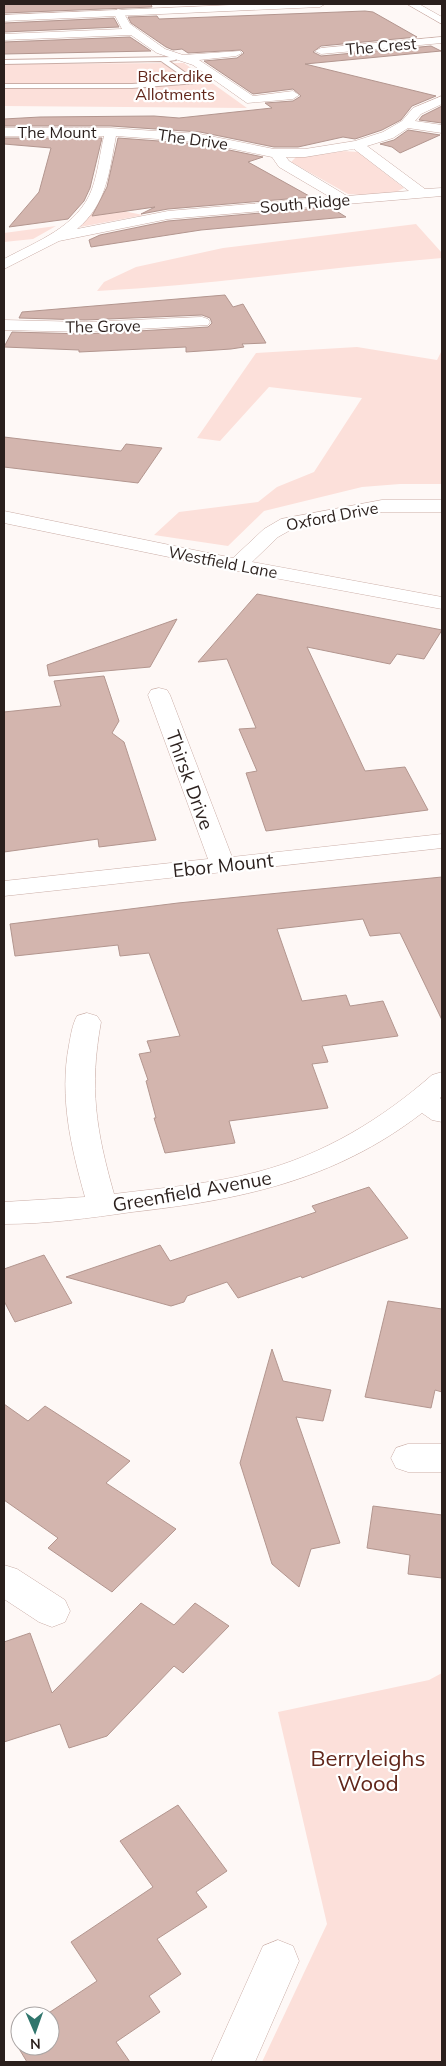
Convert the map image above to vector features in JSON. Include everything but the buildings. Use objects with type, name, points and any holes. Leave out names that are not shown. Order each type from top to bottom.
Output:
[{"type":"street","points":[[4,18],[238,6],[320,4]]},
{"type":"street","points":[[412,4],[442,21]]},
{"type":"street","points":[[118,12],[124,24],[132,32],[161,51],[197,63],[251,100],[293,95]]},
{"type":"street","points":[[4,38],[132,32]]},
{"type":"street","name":"The Crest","points":[[321,51],[442,40]]},
{"type":"street","points":[[183,58],[236,53]]},
{"type":"street","name":"The Drive","points":[[111,132],[200,138],[278,154],[305,154],[357,145],[388,135],[406,124],[417,111],[442,100]]},
{"type":"street","points":[[406,124],[442,128]]},
{"type":"street","name":"The Mount","points":[[4,132],[111,132]]},
{"type":"street","points":[[4,265],[54,238],[75,223],[96,196],[111,132]]},
{"type":"street","points":[[357,145],[421,193]]},
{"type":"street","points":[[278,154],[284,164],[343,199]]},
{"type":"street","name":"South Ridge","points":[[54,238],[168,215],[442,192]]},
{"type":"street","points":[[96,196],[111,204]]},
{"type":"street","name":"South Ridge","points":[[125,209],[168,215]]},
{"type":"street","points":[[4,249],[24,253]]},
{"type":"street","name":"The Grove","points":[[4,325],[95,327],[202,322]]},
{"type":"street","name":"Oxford Drive","points":[[237,565],[271,533],[288,523],[382,506],[442,506]]},
{"type":"street","name":"Westfield Lane","points":[[4,516],[237,565],[442,603]]},
{"type":"street","name":"Thirsk Drive","points":[[159,695],[222,864]]},
{"type":"street","name":"Ebor Mount","points":[[4,889],[222,864],[442,842]]},
{"type":"street","points":[[87,1022],[78,1082],[80,1113],[86,1146],[103,1206]]},
{"type":"street","name":"Greenfield Avenue","points":[[4,1213],[103,1206],[183,1196],[259,1182],[305,1168],[390,1125],[436,1098]]},
{"type":"street","points":[[408,1458],[442,1458]]},
{"type":"street","points":[[4,1581],[52,1611]]},
{"type":"street","points":[[233,2062],[278,1961]]},
{"type":"lane","points":[[4,62],[164,61],[183,58]]},
{"type":"lane","points":[[4,86],[132,86],[195,82],[164,61]]},
{"type":"green space","name":"Bickerdike Allotments","points":[[184,63],[247,108],[4,106],[4,64]]},
{"type":"green space","points":[[343,151],[358,152],[404,188],[396,192],[362,195],[348,194],[291,162],[296,157]]},
{"type":"green space","points":[[98,206],[143,215],[144,215],[80,227]]},
{"type":"green space","points":[[416,224],[442,253],[442,258],[184,285],[97,291],[104,282],[136,267],[223,248]]},
{"type":"green space","points":[[56,226],[33,239],[4,242],[4,233]]},
{"type":"green space","points":[[357,347],[437,360],[442,350],[442,484],[400,484],[362,487],[264,511],[228,546],[154,535],[179,512],[258,502],[277,487],[314,472],[362,398],[269,387],[220,441],[197,438],[256,353]]},
{"type":"green space","name":"Berryleighs Wood","points":[[442,1673],[442,2062],[262,2062],[327,1924],[278,1712],[429,1680]]}]
